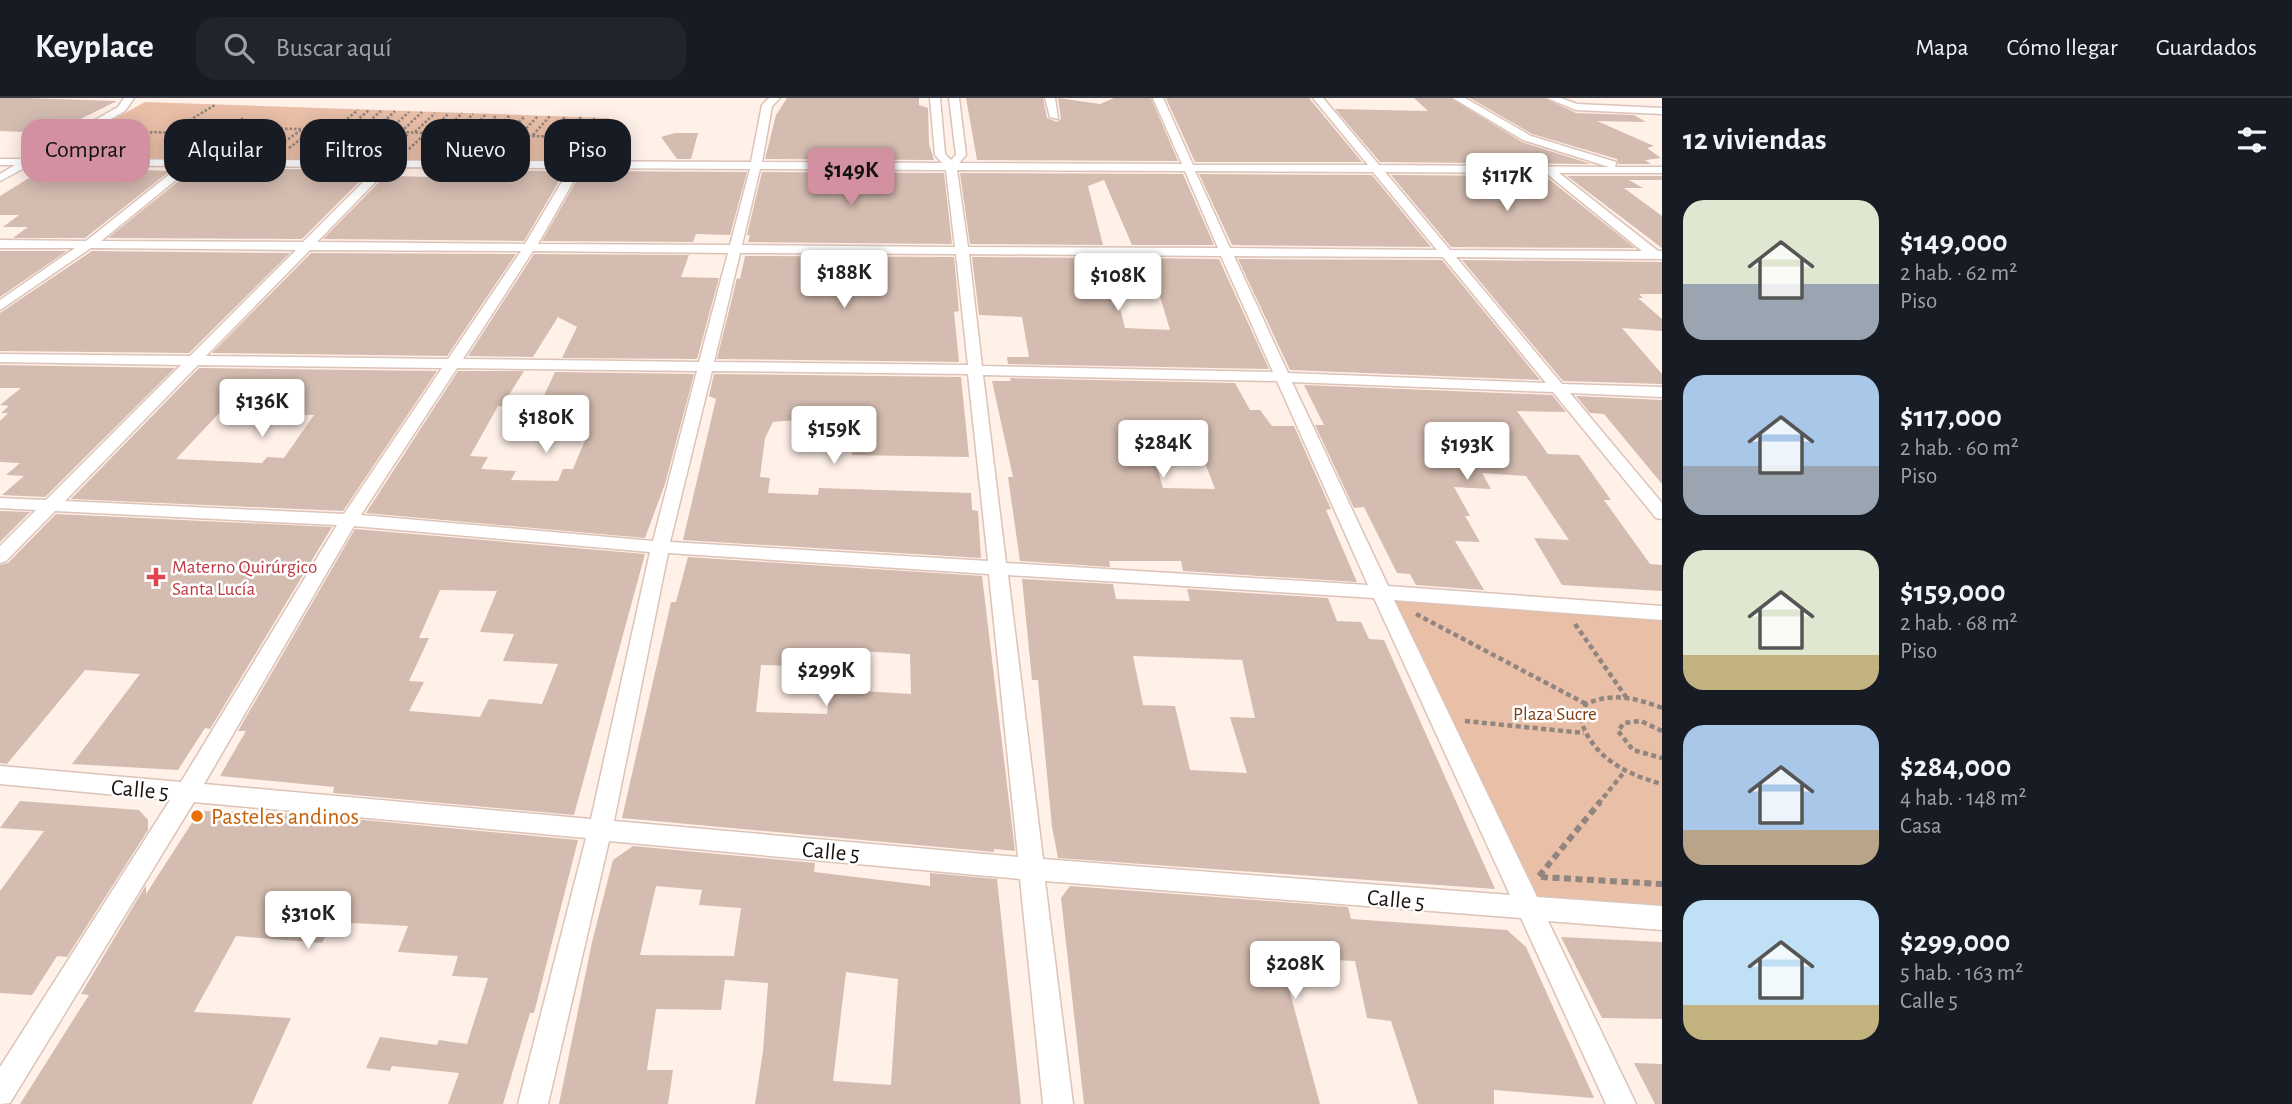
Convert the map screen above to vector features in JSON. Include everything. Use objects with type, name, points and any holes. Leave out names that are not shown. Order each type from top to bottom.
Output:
[{"type":"street","points":[[104,119],[122,109],[129,98]]},
{"type":"street","points":[[533,1104],[600,830],[660,547],[756,165],[767,105],[775,98]]},
{"type":"street","points":[[935,98],[940,155],[951,166],[962,251],[1058,1104]]},
{"type":"street","points":[[951,166],[961,155],[954,98]]},
{"type":"street","points":[[1050,98],[1055,117]]},
{"type":"street","points":[[1158,98],[1224,254],[1283,377],[1379,592],[1621,1104]]},
{"type":"street","points":[[1318,98],[1662,514]]},
{"type":"street","points":[[1458,98],[1527,138],[1626,170]]},
{"type":"street","points":[[1552,98],[1576,107],[1662,111]]},
{"type":"street","points":[[407,157],[544,163]]},
{"type":"street","points":[[0,162],[21,163]]},
{"type":"street","points":[[631,164],[1662,170]]},
{"type":"street","points":[[0,178],[21,166]]},
{"type":"street","points":[[1549,170],[1659,257]]},
{"type":"street","points":[[0,306],[88,244],[167,182]]},
{"type":"street","points":[[0,558],[307,246],[366,182]]},
{"type":"street","points":[[0,1093],[187,793],[349,520],[529,248],[568,182]]},
{"type":"street","points":[[0,244],[1224,254],[1446,253],[1659,257]]},
{"type":"street","points":[[0,358],[704,369],[975,370],[1283,377],[1662,392]]},
{"type":"street","points":[[0,503],[349,520],[660,547],[1379,592],[1662,614]]},
{"type":"street","name":"Calle 5","points":[[0,775],[1030,869],[1662,918]]},
{"type":"path","points":[[192,119],[215,105]]},
{"type":"path","points":[[347,119],[358,110]]},
{"type":"path","points":[[357,119],[369,110]]},
{"type":"path","points":[[371,119],[381,111]]},
{"type":"path","points":[[385,119],[395,111]]},
{"type":"path","points":[[401,119],[409,112]]},
{"type":"path","points":[[407,124],[422,112]]},
{"type":"path","points":[[407,137],[435,113]]},
{"type":"path","points":[[442,119],[449,113]]},
{"type":"path","points":[[455,119],[462,113]]},
{"type":"path","points":[[468,119],[473,114]]},
{"type":"path","points":[[481,119],[486,114]]},
{"type":"path","points":[[493,119],[497,115]]},
{"type":"path","points":[[506,119],[510,115]]},
{"type":"path","points":[[522,119],[525,116]]},
{"type":"path","points":[[530,124],[538,116]]},
{"type":"path","points":[[533,136],[550,116]]},
{"type":"path","points":[[407,132],[421,133]]},
{"type":"path","points":[[533,136],[544,136]]},
{"type":"path","points":[[408,150],[421,138]]},
{"type":"path","points":[[414,159],[421,152]]},
{"type":"path","points":[[1418,624],[1412,612],[1586,704]]},
{"type":"path","points":[[1572,621],[1626,697]]},
{"type":"path","points":[[1662,708],[1626,697],[1603,697],[1586,704],[1580,718],[1584,733],[1600,754],[1625,771],[1662,784]]},
{"type":"path","points":[[1458,709],[1470,733]]},
{"type":"path","points":[[1662,731],[1647,723],[1630,720],[1619,726],[1618,731],[1633,750],[1662,758]]},
{"type":"path","points":[[1464,721],[1584,733]]},
{"type":"path","points":[[1538,877],[1625,771]]},
{"type":"path","points":[[1532,864],[1538,877]]},
{"type":"path","points":[[1538,877],[1662,884]]},
{"type":"green space","points":[[145,102],[609,118],[544,119],[544,161],[530,161],[530,119],[421,119],[421,160],[407,160],[407,119],[300,119],[300,159],[286,159],[286,119],[164,119],[164,159],[150,159],[150,119],[114,119]]},
{"type":"green space","name":"Plaza Sucre","points":[[1379,592],[1662,613],[1662,918],[1530,910]]},
{"type":"building","points":[[0,98],[117,101],[80,119],[21,119],[21,132],[0,131]]},
{"type":"building","points":[[787,98],[919,98],[919,105],[928,108],[929,144],[934,160],[765,159],[776,115]]},
{"type":"building","points":[[966,98],[1043,98],[1047,118],[1057,122],[1061,119],[1058,98],[1100,104],[1114,98],[1151,98],[1178,161],[977,160]]},
{"type":"building","points":[[1166,98],[1309,98],[1362,162],[1195,162]]},
{"type":"building","points":[[1414,98],[1451,98],[1522,142],[1591,164],[1380,162],[1335,109],[1428,111]]},
{"type":"building","points":[[1470,98],[1544,98],[1576,113],[1634,115],[1646,122],[1597,121],[1654,146],[1647,148],[1661,158],[1645,160],[1651,164],[1618,164],[1617,159],[1532,134]]},
{"type":"building","points":[[675,133],[698,133],[691,159],[677,159],[661,137]]},
{"type":"building","points":[[286,169],[300,169],[300,182],[359,182],[302,239],[108,238],[177,182],[286,182]]},
{"type":"building","points":[[150,170],[164,171],[164,176],[85,238],[13,238],[28,227],[3,227],[19,215],[0,215],[0,196],[22,182],[150,182]]},
{"type":"building","points":[[530,171],[544,171],[544,182],[559,182],[524,241],[323,239],[379,182],[407,182],[407,176],[421,177],[421,182],[530,182]]},
{"type":"building","points":[[631,171],[747,172],[730,235],[696,234],[693,242],[542,241],[576,182],[631,182]]},
{"type":"building","points":[[762,172],[944,173],[952,244],[748,242],[750,235],[747,235]]},
{"type":"building","points":[[960,173],[1183,174],[1214,245],[1132,245],[1104,180],[1088,186],[1103,245],[970,244]]},
{"type":"building","points":[[1199,174],[1372,175],[1431,247],[1232,245]]},
{"type":"building","points":[[1391,175],[1545,176],[1635,248],[1451,247]]},
{"type":"building","points":[[1567,176],[1662,176],[1662,180],[1629,180],[1643,188],[1624,188],[1662,216],[1662,248]]},
{"type":"building","points":[[0,251],[67,251],[0,297]]},
{"type":"building","points":[[92,251],[290,253],[189,353],[0,351],[0,313]]},
{"type":"building","points":[[311,253],[516,254],[447,356],[212,353]]},
{"type":"building","points":[[534,254],[689,255],[681,277],[719,278],[697,359],[562,358],[577,327],[558,317],[533,357],[468,356]]},
{"type":"building","points":[[745,256],[954,257],[959,311],[954,312],[959,362],[717,359]]},
{"type":"building","points":[[972,257],[1107,258],[1125,328],[1170,330],[1158,290],[1151,290],[1137,258],[1219,259],[1269,369],[1008,364],[1007,357],[1029,357],[1022,317],[979,315]]},
{"type":"building","points":[[1238,259],[1442,260],[1540,380],[1290,370]]},
{"type":"building","points":[[1462,260],[1662,262],[1662,294],[1639,294],[1643,298],[1638,298],[1662,319],[1662,331],[1622,328],[1662,374],[1662,384],[1563,381]]},
{"type":"building","points":[[0,365],[175,368],[45,497],[2,495],[24,476],[6,475],[20,463],[0,462],[0,421],[8,413],[1,413],[9,406],[0,405],[21,388],[0,388]]},
{"type":"building","points":[[199,368],[437,371],[343,511],[71,499]],"holes":[[[237,394],[294,396],[280,414],[314,415],[284,458],[267,457],[262,463],[176,459]]]},
{"type":"building","points":[[458,371],[524,371],[502,406],[498,406],[470,456],[488,457],[481,469],[516,471],[511,480],[558,481],[563,469],[573,469],[588,433],[548,432],[552,422],[532,421],[555,372],[694,374],[665,484],[645,538],[366,513]]},
{"type":"building","points":[[714,374],[961,377],[969,457],[852,455],[853,417],[835,417],[835,411],[796,411],[795,420],[773,422],[765,438],[760,477],[770,478],[768,493],[818,495],[819,488],[971,493],[972,510],[978,511],[981,558],[683,540],[716,399],[709,396]]},
{"type":"building","points":[[1010,378],[1235,383],[1250,410],[1260,410],[1272,426],[1294,426],[1331,509],[1326,510],[1357,582],[1183,571],[1181,561],[1109,561],[1110,567],[1020,561],[1008,477],[1013,477],[992,381],[1011,381]],"holes":[[[1199,447],[1215,489],[1163,488],[1152,450]]]},
{"type":"building","points":[[1304,385],[1552,395],[1566,412],[1517,411],[1548,454],[1579,455],[1611,500],[1604,500],[1650,564],[1662,565],[1662,591],[1562,585],[1534,538],[1569,540],[1526,476],[1482,473],[1491,489],[1454,487],[1470,516],[1465,516],[1480,542],[1455,541],[1484,590],[1416,585],[1410,574],[1397,573],[1364,507],[1354,508],[1315,425],[1324,425]]},
{"type":"building","points":[[1576,396],[1662,400],[1662,484],[1604,414],[1590,413]]},
{"type":"building","points":[[0,511],[30,512],[0,542]]},
{"type":"building","points":[[56,514],[332,527],[210,729],[205,728],[178,770],[72,764],[140,674],[85,670],[7,764],[0,763],[0,565],[8,563]]},
{"type":"building","points":[[355,529],[645,554],[574,815],[333,793],[334,787],[220,776],[246,731],[238,731]],"holes":[[[440,590],[497,591],[480,632],[514,634],[503,661],[558,664],[542,704],[489,699],[480,717],[409,711],[424,682],[409,681],[429,638],[419,638]]]},
{"type":"building","points":[[688,557],[982,576],[1015,851],[994,849],[994,852],[622,818],[671,602],[676,602]],"holes":[[[842,650],[910,654],[911,694],[830,689],[827,714],[756,712],[761,665],[840,667]]]},
{"type":"building","points":[[1022,579],[1113,584],[1116,599],[1190,601],[1187,589],[1328,598],[1337,621],[1361,622],[1369,639],[1384,640],[1495,889],[1058,858],[1052,827],[1038,680],[1032,680]],"holes":[[[1133,656],[1242,660],[1255,718],[1230,717],[1247,773],[1190,770],[1175,706],[1143,705]]]},
{"type":"building","points":[[20,801],[139,810],[148,820],[148,830],[67,957],[57,956],[32,995],[0,993],[0,891],[44,831],[0,828]]},
{"type":"building","points":[[205,811],[290,813],[578,840],[534,1013],[530,1013],[503,1104],[448,1104],[459,1073],[392,1066],[390,1071],[366,1068],[380,1037],[437,1045],[439,1040],[467,1044],[488,978],[452,976],[458,956],[398,952],[408,926],[333,922],[322,943],[236,936],[194,1012],[291,1018],[252,1104],[20,1104],[89,995],[81,994],[146,885],[146,894],[197,815]]},
{"type":"building","points":[[633,846],[815,863],[814,872],[930,886],[930,873],[997,879],[1021,1104],[755,1104],[763,1051],[768,983],[725,980],[721,1010],[656,1009],[647,1070],[673,1070],[668,1104],[559,1104],[592,942],[613,860]],"holes":[[[656,886],[702,890],[699,905],[741,908],[734,956],[640,955]],[[846,972],[898,979],[891,1085],[833,1081]]]},
{"type":"building","points":[[1070,886],[1348,907],[1351,919],[1507,930],[1526,947],[1594,1098],[1494,1090],[1494,1104],[1418,1104],[1391,1021],[1367,1018],[1355,961],[1299,958],[1304,979],[1286,978],[1320,1104],[1084,1104],[1061,898]]},
{"type":"building","points":[[1561,937],[1662,942],[1662,1019],[1602,1018]]},
{"type":"building","points":[[1634,1063],[1662,1064],[1662,1104],[1655,1104]]},
{"type":"place","name":"Materno Quirúrgico Santa Lucía","points":[[156,577]]},
{"type":"place","name":"Pasteles andinos","points":[[197,816]]}]
